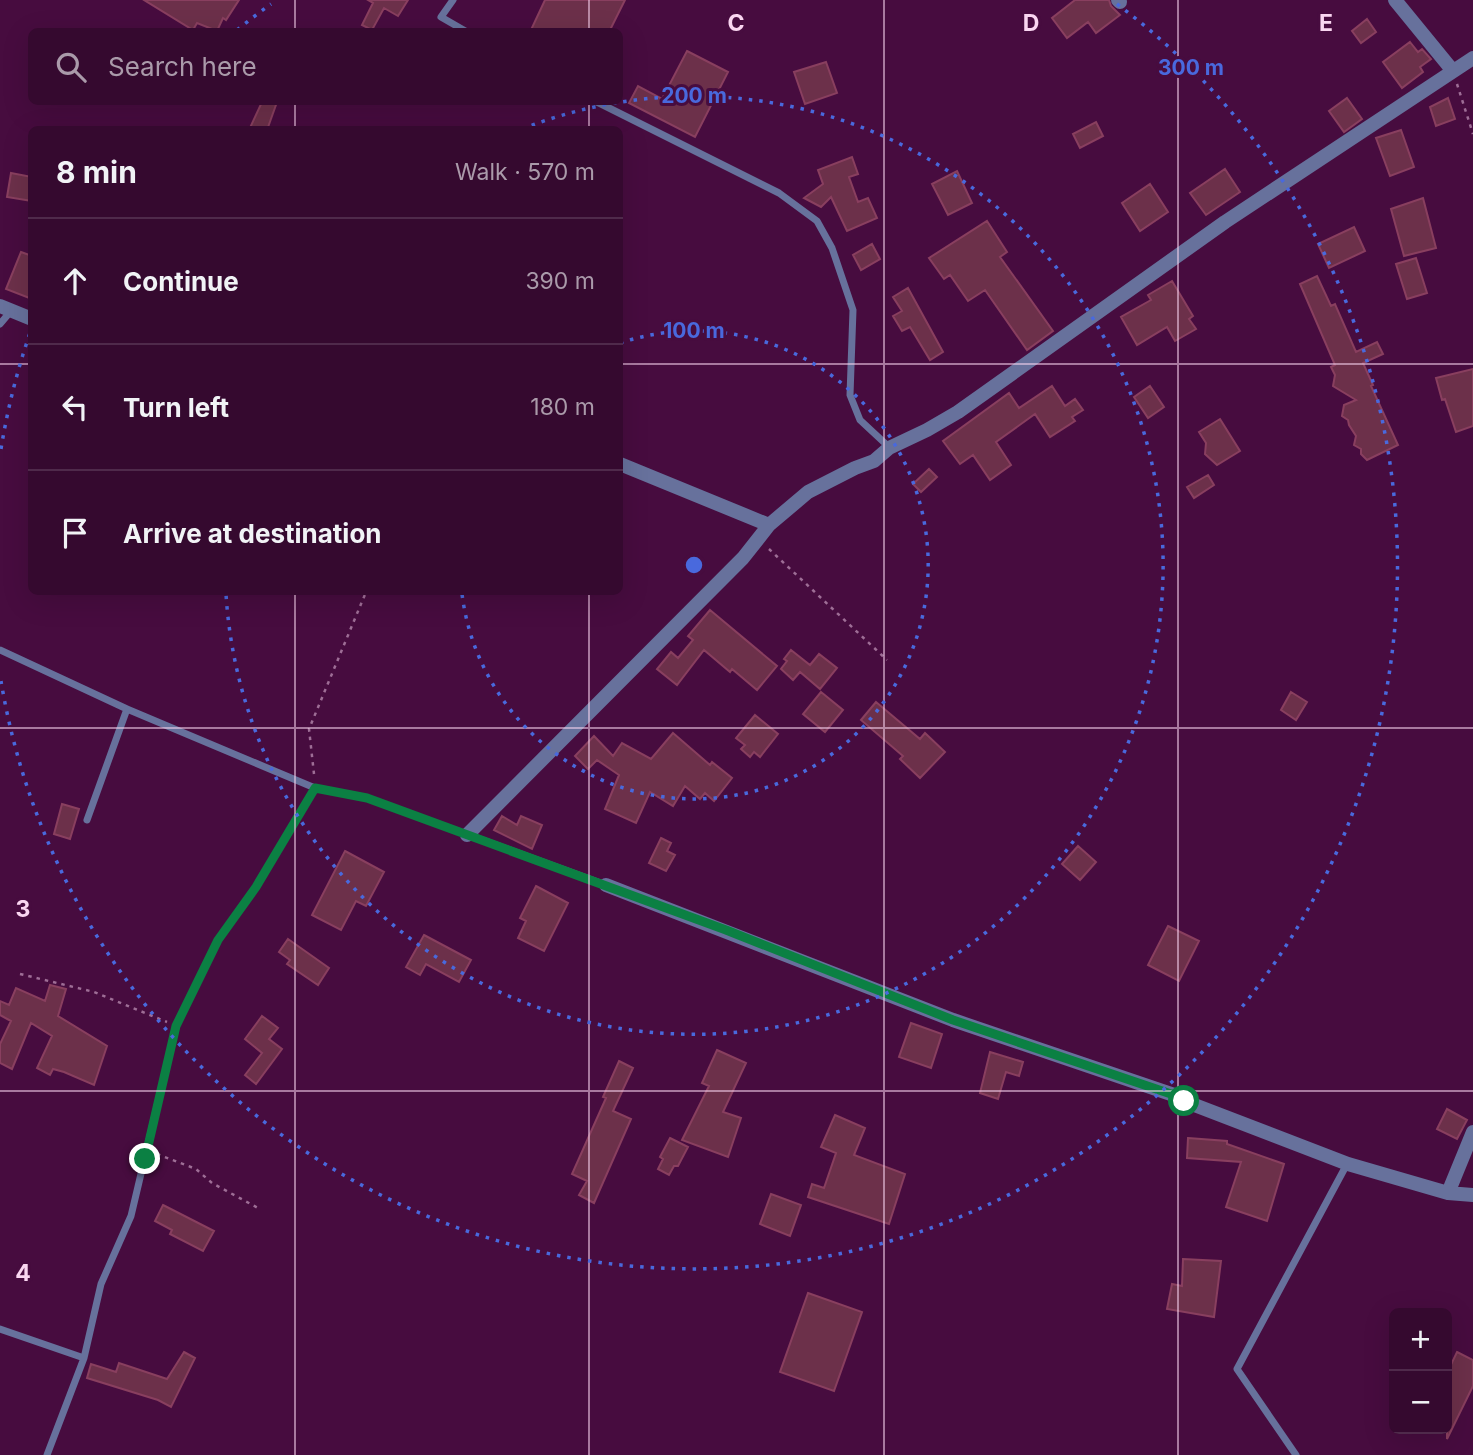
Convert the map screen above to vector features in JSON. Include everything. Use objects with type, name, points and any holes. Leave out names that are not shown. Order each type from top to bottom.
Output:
[{"type":"street","points":[[1395,0],[1453,71]]},
{"type":"street","points":[[467,835],[743,558],[769,525],[808,492],[874,461],[890,448],[958,412],[1219,226],[1473,58]]},
{"type":"street","points":[[6,309],[28,317]]},
{"type":"street","points":[[623,465],[769,525]]},
{"type":"street","points":[[606,885],[953,1020],[1174,1095],[1348,1164],[1448,1194],[1473,1195]]},
{"type":"street","points":[[1448,1194],[1473,1132]]},
{"type":"lane","points":[[453,0],[441,17],[460,28]]},
{"type":"lane","points":[[603,105],[779,193],[817,221],[832,248],[853,310],[850,395],[860,420],[890,448]]},
{"type":"lane","points":[[0,324],[6,309]]},
{"type":"lane","points":[[0,661],[2,651],[127,709],[315,788],[367,798],[606,885]]},
{"type":"lane","points":[[87,820],[127,709]]},
{"type":"lane","points":[[47,1455],[84,1358],[102,1284],[131,1216],[176,1026],[218,940],[256,887],[315,788]]},
{"type":"lane","points":[[1296,1455],[1237,1369],[1348,1164]]},
{"type":"lane","points":[[0,1329],[84,1358]]},
{"type":"path","points":[[1453,71],[1473,134]]},
{"type":"path","points":[[769,525],[769,551],[887,660]]},
{"type":"path","points":[[315,788],[309,729],[365,595]]},
{"type":"path","points":[[20,974],[94,992],[176,1026]]},
{"type":"path","points":[[146,1150],[196,1170],[212,1183],[258,1208]]},
{"type":"building","points":[[144,0],[239,0],[226,20],[223,18],[218,28],[197,23],[194,28],[190,28]]},
{"type":"building","points":[[368,0],[408,0],[398,16],[384,8],[373,28],[368,28],[362,25],[373,3]]},
{"type":"building","points":[[545,0],[625,0],[611,28],[532,28]]},
{"type":"building","points":[[1075,0],[1109,0],[1120,15],[1096,33],[1088,22],[1067,38],[1052,18]]},
{"type":"building","points":[[1367,19],[1376,32],[1361,43],[1352,31]]},
{"type":"building","points":[[1410,42],[1418,52],[1422,49],[1431,59],[1420,67],[1423,72],[1402,88],[1383,62]]},
{"type":"building","points":[[687,51],[728,72],[695,137],[629,103],[638,86],[662,99]]},
{"type":"building","points":[[826,62],[837,93],[805,104],[794,72]]},
{"type":"building","points":[[1347,98],[1362,119],[1344,132],[1329,111]]},
{"type":"building","points":[[1448,98],[1455,119],[1436,126],[1430,107]]},
{"type":"building","points":[[261,105],[276,105],[268,126],[251,126]]},
{"type":"building","points":[[1096,122],[1103,136],[1080,148],[1073,134]]},
{"type":"building","points":[[1401,130],[1414,167],[1390,176],[1376,138]]},
{"type":"building","points":[[852,157],[858,174],[849,177],[858,202],[868,198],[877,218],[847,231],[831,197],[821,207],[804,198],[823,184],[818,170]]},
{"type":"building","points":[[1225,169],[1240,192],[1206,215],[1190,193]]},
{"type":"building","points":[[957,171],[972,203],[948,215],[932,184]]},
{"type":"building","points":[[11,173],[28,176],[28,200],[7,197]]},
{"type":"building","points":[[1150,184],[1168,212],[1140,231],[1122,203]]},
{"type":"building","points":[[1423,198],[1436,248],[1404,256],[1391,209]]},
{"type":"building","points":[[987,221],[1007,252],[1000,257],[1053,331],[1027,350],[985,290],[968,301],[950,275],[944,279],[929,258]]},
{"type":"building","points":[[1354,227],[1365,251],[1329,268],[1318,244]]},
{"type":"building","points":[[872,244],[880,259],[861,270],[853,255]]},
{"type":"building","points":[[21,252],[28,255],[28,297],[6,289]]},
{"type":"building","points":[[1416,258],[1427,293],[1407,299],[1396,264]]},
{"type":"building","points":[[1317,276],[1331,306],[1335,304],[1356,352],[1377,342],[1383,354],[1363,363],[1398,445],[1367,460],[1361,454],[1361,449],[1354,445],[1356,436],[1348,420],[1342,416],[1344,405],[1356,400],[1333,386],[1335,375],[1331,367],[1335,365],[1300,284]]},
{"type":"building","points":[[1172,281],[1193,316],[1189,319],[1196,329],[1175,341],[1167,327],[1137,345],[1121,317],[1151,300],[1148,295]]},
{"type":"building","points":[[908,288],[943,352],[930,360],[910,327],[902,331],[893,316],[902,311],[893,297]]},
{"type":"building","points":[[1473,369],[1473,426],[1456,432],[1436,378]]},
{"type":"building","points":[[1052,386],[1065,406],[1075,399],[1083,410],[1072,417],[1075,421],[1050,437],[1035,414],[996,442],[1011,465],[990,480],[973,455],[960,464],[943,441],[1009,393],[1019,408]]},
{"type":"building","points":[[1150,386],[1164,407],[1148,418],[1134,397]]},
{"type":"building","points":[[1220,419],[1240,451],[1217,465],[1205,454],[1206,443],[1199,432]]},
{"type":"building","points":[[929,469],[937,477],[921,492],[913,484]]},
{"type":"building","points":[[1208,475],[1214,485],[1194,498],[1187,487]]},
{"type":"building","points":[[710,610],[777,666],[757,690],[704,650],[677,685],[657,669],[671,652],[678,658],[693,640],[688,636]]},
{"type":"building","points":[[791,650],[810,665],[819,654],[837,668],[820,689],[800,672],[793,680],[781,669]]},
{"type":"building","points":[[821,692],[843,710],[825,732],[803,714]]},
{"type":"building","points":[[1291,692],[1307,702],[1296,720],[1281,710]]},
{"type":"building","points":[[876,702],[920,739],[925,733],[945,752],[920,778],[900,759],[903,756],[861,720]]},
{"type":"building","points":[[755,715],[778,734],[760,757],[754,752],[750,757],[741,749],[745,745],[736,738]]},
{"type":"building","points":[[673,733],[710,765],[712,762],[732,778],[714,801],[705,793],[700,799],[685,786],[673,806],[650,792],[636,823],[605,809],[619,775],[597,760],[588,769],[575,756],[594,736],[613,756],[622,743],[651,759]]},
{"type":"building","points":[[62,804],[79,809],[70,839],[54,834]]},
{"type":"building","points":[[502,816],[517,825],[521,816],[542,825],[532,849],[494,830]]},
{"type":"building","points":[[661,838],[671,843],[667,851],[675,855],[666,871],[649,863]]},
{"type":"building","points":[[1078,846],[1096,862],[1080,880],[1062,864]]},
{"type":"building","points":[[345,851],[384,872],[366,906],[356,901],[341,930],[312,915]]},
{"type":"building","points":[[536,886],[568,903],[544,951],[518,938],[526,921],[520,918]]},
{"type":"building","points":[[1168,926],[1199,941],[1179,981],[1148,965]]},
{"type":"building","points":[[424,935],[471,960],[459,982],[426,964],[420,975],[406,967]]},
{"type":"building","points":[[288,939],[329,968],[318,985],[287,964],[290,960],[279,952]]},
{"type":"building","points":[[50,985],[66,989],[58,1016],[107,1046],[94,1085],[64,1072],[53,1069],[50,1075],[37,1068],[52,1036],[31,1023],[12,1069],[0,1063],[0,1044],[11,1021],[0,1015],[0,1001],[9,1005],[16,988],[45,1001]]},
{"type":"building","points":[[262,1016],[278,1028],[269,1039],[282,1049],[256,1084],[245,1075],[262,1053],[245,1039]]},
{"type":"building","points":[[911,1023],[942,1034],[931,1068],[899,1057]]},
{"type":"building","points":[[717,1050],[746,1063],[723,1112],[741,1118],[728,1157],[682,1140],[709,1086],[702,1083]]},
{"type":"building","points":[[990,1052],[1023,1062],[1019,1076],[1006,1072],[998,1099],[980,1093]]},
{"type":"building","points":[[619,1061],[633,1068],[613,1111],[631,1119],[594,1203],[579,1195],[587,1181],[572,1174],[606,1098],[603,1097]]},
{"type":"building","points":[[1447,1109],[1467,1120],[1457,1139],[1437,1129]]},
{"type":"building","points":[[835,1115],[865,1128],[854,1155],[905,1174],[889,1224],[808,1197],[812,1184],[824,1188],[836,1153],[821,1147]]},
{"type":"building","points":[[670,1138],[688,1147],[678,1166],[674,1166],[669,1175],[658,1169],[663,1159],[660,1157]]},
{"type":"building","points":[[1188,1138],[1227,1141],[1227,1144],[1284,1164],[1267,1221],[1226,1207],[1241,1162],[1187,1158]]},
{"type":"building","points":[[771,1194],[801,1205],[790,1236],[760,1224]]},
{"type":"building","points":[[163,1205],[214,1231],[203,1251],[170,1234],[172,1230],[155,1221]]},
{"type":"building","points":[[1183,1259],[1221,1261],[1214,1317],[1167,1309],[1172,1284],[1182,1286]]},
{"type":"building","points":[[808,1293],[862,1312],[834,1391],[780,1372]]},
{"type":"building","points":[[184,1352],[195,1358],[171,1407],[158,1400],[87,1378],[91,1364],[116,1372],[119,1363],[167,1379]]},
{"type":"building","points":[[1457,1352],[1473,1360],[1473,1386],[1452,1429],[1452,1371],[1452,1362]]},
{"type":"route","points":[[145,1159],[176,1026],[218,940],[256,887],[315,788],[367,798],[726,930],[953,1020],[1063,1056],[1174,1095],[1184,1101]]}]
